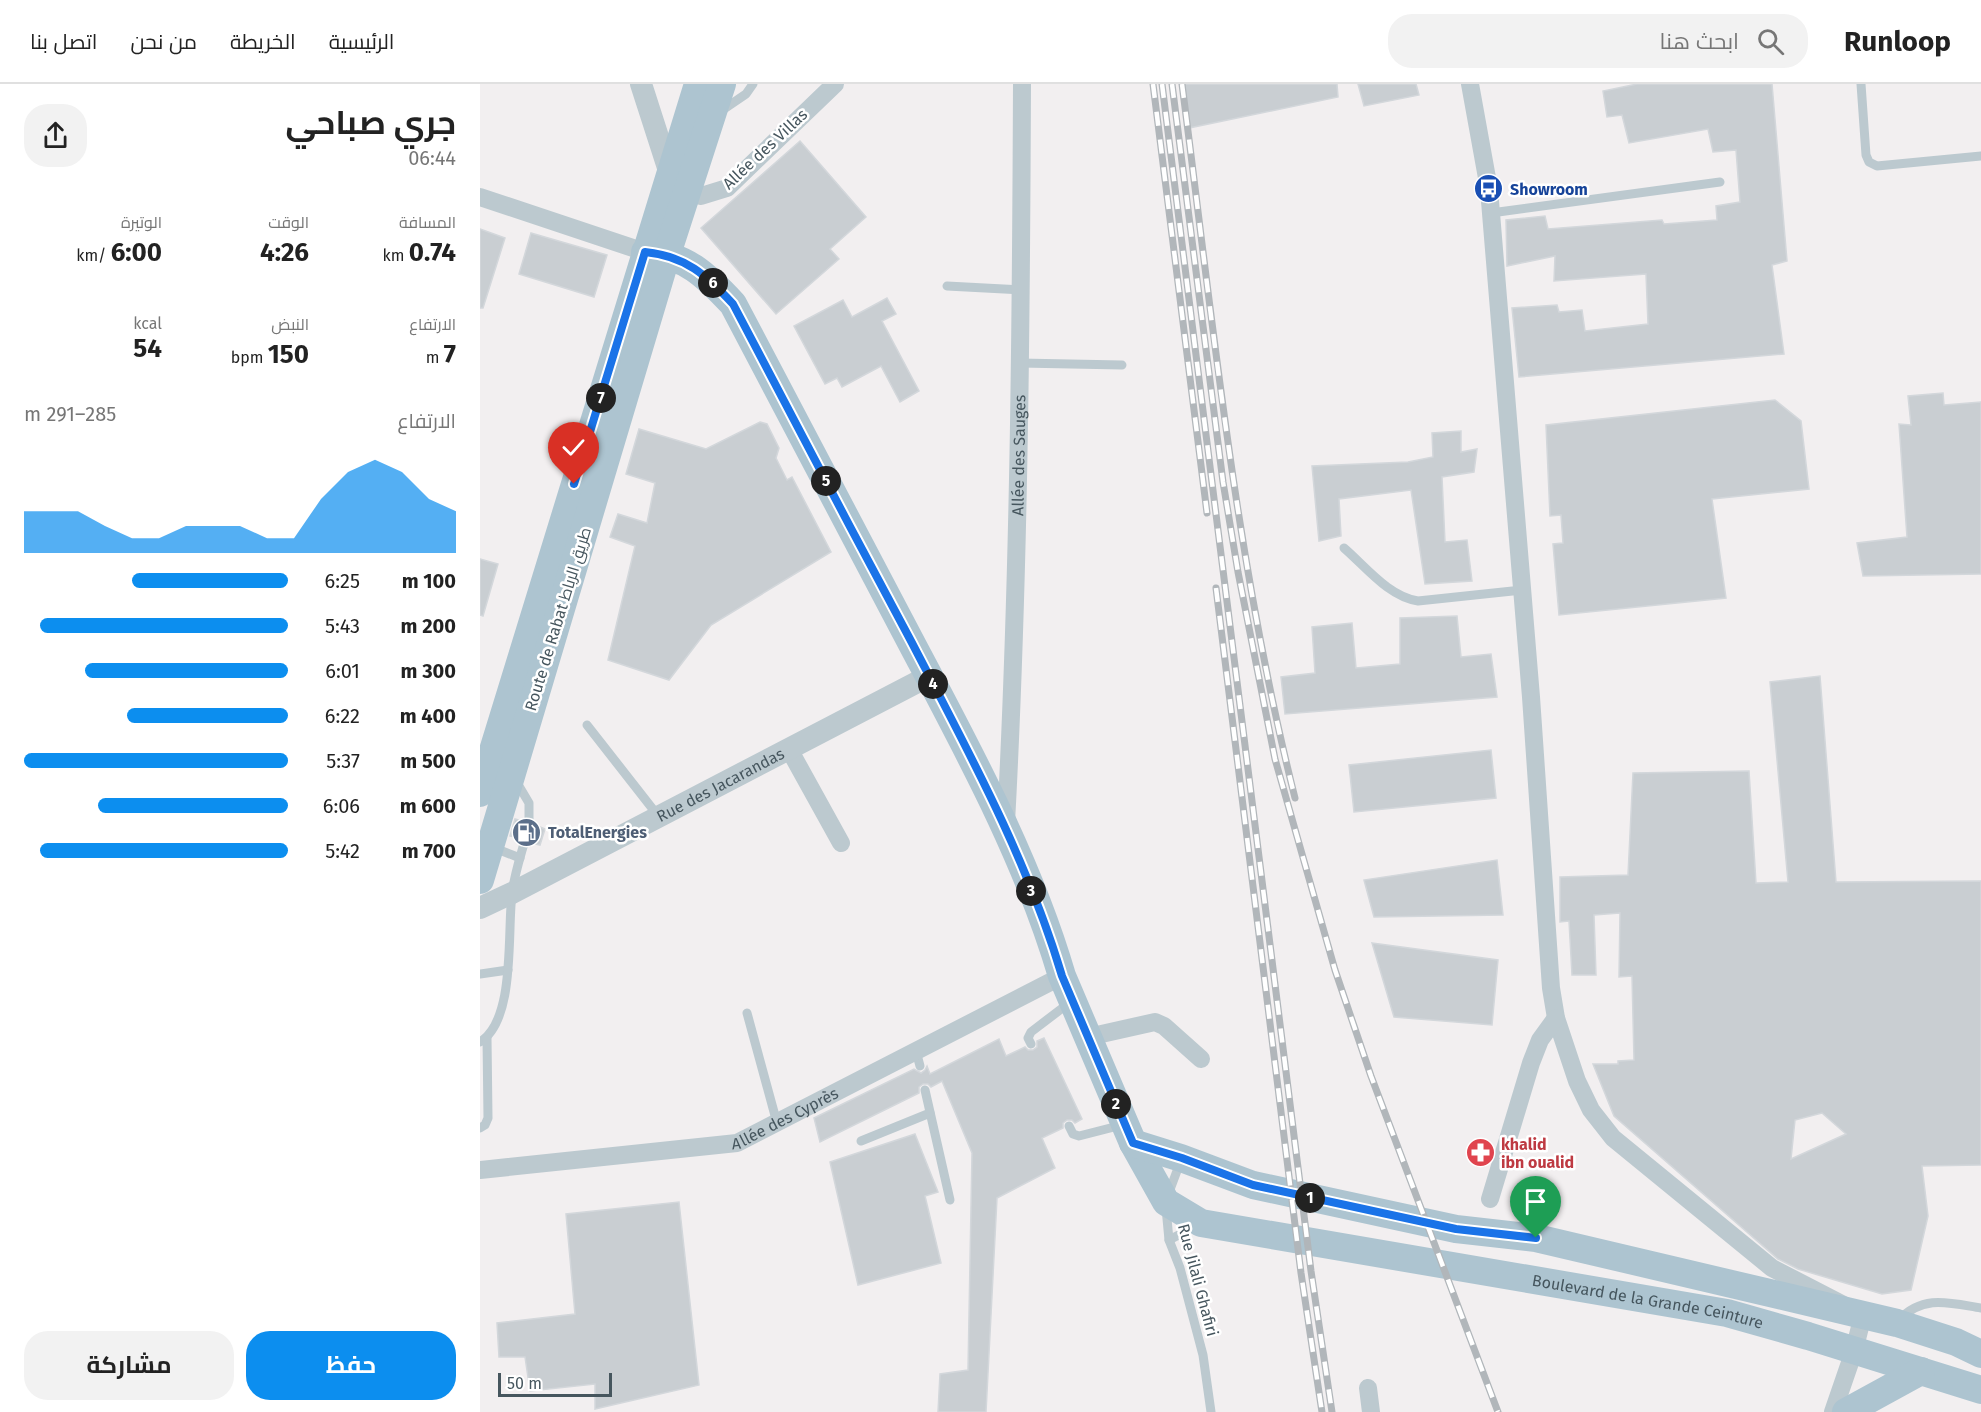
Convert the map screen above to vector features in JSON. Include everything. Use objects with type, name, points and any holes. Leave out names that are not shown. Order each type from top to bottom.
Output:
[{"type":"main road","name":"Route de Rabat طريق الرباط","points":[[480,793],[679,183],[698,84]]},
{"type":"main road","name":"Route de Rabat طريق الرباط","points":[[679,183],[712,117],[722,84]]},
{"type":"main road","name":"Route de Rabat طريق الرباط","points":[[480,880],[512,774],[656,253]]},
{"type":"main road","name":"Boulevard de la Grande Ceinture","points":[[656,253],[692,267],[710,279],[733,304],[929,676],[1006,828],[1067,988],[1129,1134],[1166,1202],[1201,1223],[1727,1313],[1981,1390]]},
{"type":"main road","name":"Boulevard de la Grande Ceinture","points":[[1129,1134],[1182,1158],[1253,1185],[1456,1229],[1536,1238],[1897,1323],[1956,1342],[1981,1354]]},
{"type":"main road","points":[[1846,1412],[1921,1371]]},
{"type":"street","points":[[641,84],[679,183]]},
{"type":"street","name":"Allée des Villas","points":[[679,183],[701,196],[727,188],[835,84]]},
{"type":"street","name":"Allée des Sauges","points":[[1006,828],[1015,662],[1022,84]]},
{"type":"street","points":[[1470,84],[1489,189],[1549,933],[1551,988],[1556,1018],[1577,1081],[1591,1110],[1613,1138],[1772,1268],[1863,1315],[1854,1351],[1833,1412]]},
{"type":"street","points":[[480,197],[656,253]]},
{"type":"street","name":"Rue des Jacarandas","points":[[480,908],[929,676]]},
{"type":"street","points":[[789,749],[841,843]]},
{"type":"street","name":"Allée des Cyprès","points":[[480,1170],[737,1143],[1067,988]]},
{"type":"street","points":[[1490,1199],[1531,1063],[1540,1040],[1556,1018]]},
{"type":"street","points":[[1088,1037],[1155,1022],[1164,1026],[1201,1059]]},
{"type":"street","points":[[1368,1388],[1371,1412]]},
{"type":"lane","points":[[712,117],[746,94],[753,84]]},
{"type":"lane","points":[[1861,84],[1866,156],[1869,162],[1877,166],[1981,156]]},
{"type":"lane","points":[[1491,213],[1720,182]]},
{"type":"lane","points":[[947,285],[1021,290]]},
{"type":"lane","points":[[1020,363],[1122,365]]},
{"type":"lane","points":[[1344,548],[1396,594],[1407,600],[1418,601],[1522,590]]},
{"type":"lane","points":[[587,725],[659,817]]},
{"type":"lane","points":[[512,774],[529,803],[530,823]]},
{"type":"lane","points":[[480,1128],[485,1125],[488,1118],[484,1040],[499,1018],[508,970],[512,893],[525,840]]},
{"type":"lane","points":[[490,846],[520,858]]},
{"type":"lane","points":[[480,974],[508,970]]},
{"type":"lane","points":[[1031,1044],[1028,1038],[1031,1032],[1067,988]]},
{"type":"lane","points":[[747,1013],[777,1123]]},
{"type":"lane","points":[[925,1090],[950,1200]]},
{"type":"lane","points":[[861,1141],[930,1113]]},
{"type":"lane","points":[[1069,1126],[1073,1134],[1079,1136],[1129,1134]]},
{"type":"lane","name":"Rue Jilali Ghafiri","points":[[1182,1158],[1166,1202],[1169,1240],[1180,1268],[1203,1355],[1210,1412]]},
{"type":"lane","points":[[1169,1240],[1201,1223]]},
{"type":"lane","points":[[1897,1323],[1909,1310],[1938,1301],[1981,1308]]},
{"type":"building","points":[[1183,84],[1337,84],[1338,97],[1189,128]]},
{"type":"building","points":[[1358,84],[1416,84],[1419,95],[1364,106]]},
{"type":"building","points":[[1637,84],[1772,84],[1787,261],[1772,265],[1784,354],[1519,377],[1512,308],[1557,305],[1559,312],[1582,310],[1585,331],[1648,324],[1646,274],[1554,281],[1555,256],[1507,266],[1506,220],[1545,216],[1548,229],[1662,220],[1664,224],[1717,220],[1716,206],[1740,202],[1736,150],[1713,152],[1708,129],[1629,143],[1622,115],[1607,117],[1603,91]]},
{"type":"building","points":[[800,141],[866,217],[830,249],[839,259],[776,314],[701,228]]},
{"type":"building","points":[[480,229],[505,238],[483,308],[480,308]]},
{"type":"building","points":[[531,233],[607,255],[594,297],[519,274]]},
{"type":"building","points":[[887,298],[896,314],[882,321],[919,391],[900,402],[881,366],[842,387],[837,378],[825,384],[794,326],[843,300],[852,317]]},
{"type":"building","points":[[1943,393],[1944,405],[1981,402],[1981,574],[1863,576],[1857,543],[1907,537],[1899,424],[1911,425],[1908,396]]},
{"type":"building","points":[[1775,400],[1801,421],[1809,489],[1712,499],[1726,598],[1559,615],[1553,544],[1563,543],[1561,515],[1550,516],[1546,425]]},
{"type":"building","points":[[760,422],[767,424],[779,448],[776,458],[787,480],[792,477],[831,552],[711,625],[669,680],[608,660],[635,546],[610,537],[618,514],[647,523],[655,483],[626,474],[639,429],[706,449]]},
{"type":"building","points":[[1461,431],[1461,452],[1477,449],[1474,472],[1442,477],[1445,542],[1467,540],[1472,581],[1425,584],[1411,490],[1339,499],[1341,536],[1319,541],[1312,466],[1408,462],[1433,457],[1432,433]]},
{"type":"building","points":[[480,559],[498,564],[483,616],[480,615]]},
{"type":"building","points":[[1457,616],[1461,657],[1491,654],[1497,697],[1285,714],[1281,677],[1315,673],[1312,627],[1352,623],[1356,668],[1400,664],[1400,618]]},
{"type":"building","points":[[1820,676],[1836,882],[1981,881],[1981,1165],[1922,1166],[1928,1216],[1911,1290],[1882,1294],[1798,1269],[1778,1259],[1614,1116],[1593,1064],[1618,1064],[1618,1061],[1634,1060],[1632,976],[1619,977],[1620,913],[1594,915],[1596,975],[1572,975],[1569,921],[1560,922],[1560,877],[1628,875],[1633,773],[1749,771],[1756,883],[1788,882],[1770,682]],"holes":[[[1822,1113],[1846,1134],[1791,1159],[1795,1120]]]},
{"type":"building","points":[[1491,750],[1496,798],[1354,812],[1349,765]]},
{"type":"building","name":"TotalEnergies","points":[[515,819],[522,821],[526,829],[532,829],[535,825],[545,829],[540,845],[531,843],[531,838],[527,834],[518,838],[510,836]]},
{"type":"building","points":[[1497,860],[1503,915],[1374,917],[1364,880]]},
{"type":"building","points":[[1372,943],[1498,960],[1492,1025],[1394,1017]]},
{"type":"building","points":[[1044,1038],[1082,1119],[1075,1123],[1067,1120],[1063,1123],[1063,1128],[1042,1138],[1055,1168],[997,1198],[986,1412],[938,1412],[940,1374],[968,1370],[972,1153],[942,1081],[931,1087],[923,1084],[919,1087],[919,1093],[820,1142],[814,1118],[914,1069],[921,1073],[927,1066],[930,1074],[999,1039],[1006,1056],[1025,1047],[1033,1050],[1037,1047],[1037,1041]]},
{"type":"building","points":[[915,1134],[938,1192],[925,1196],[941,1263],[858,1285],[830,1162]]},
{"type":"building","points":[[679,1202],[699,1385],[595,1409],[595,1384],[530,1391],[525,1357],[499,1357],[497,1323],[575,1314],[566,1214]]},
{"type":"railway","points":[[1153,84],[1207,513]]},
{"type":"railway","points":[[1162,84],[1311,1271],[1332,1412]]},
{"type":"railway","points":[[1172,84],[1223,482],[1238,572],[1275,759],[1335,970],[1371,1076],[1498,1412]]},
{"type":"railway","points":[[1182,84],[1241,532],[1274,710],[1295,798]]},
{"type":"railway","points":[[1216,588],[1301,1273],[1322,1412]]},
{"type":"place","name":"Showroom","points":[[1489,189]]},
{"type":"place","name":"TotalEnergies","points":[[527,832]]},
{"type":"place","name":"khalid ibn oualid","points":[[1480,1153]]},
{"type":"route","points":[[574,484],[645,252],[667,254],[710,279],[733,304],[929,676],[1006,828],[1062,976],[1133,1143],[1182,1158],[1253,1185],[1456,1229],[1536,1238]]}]
